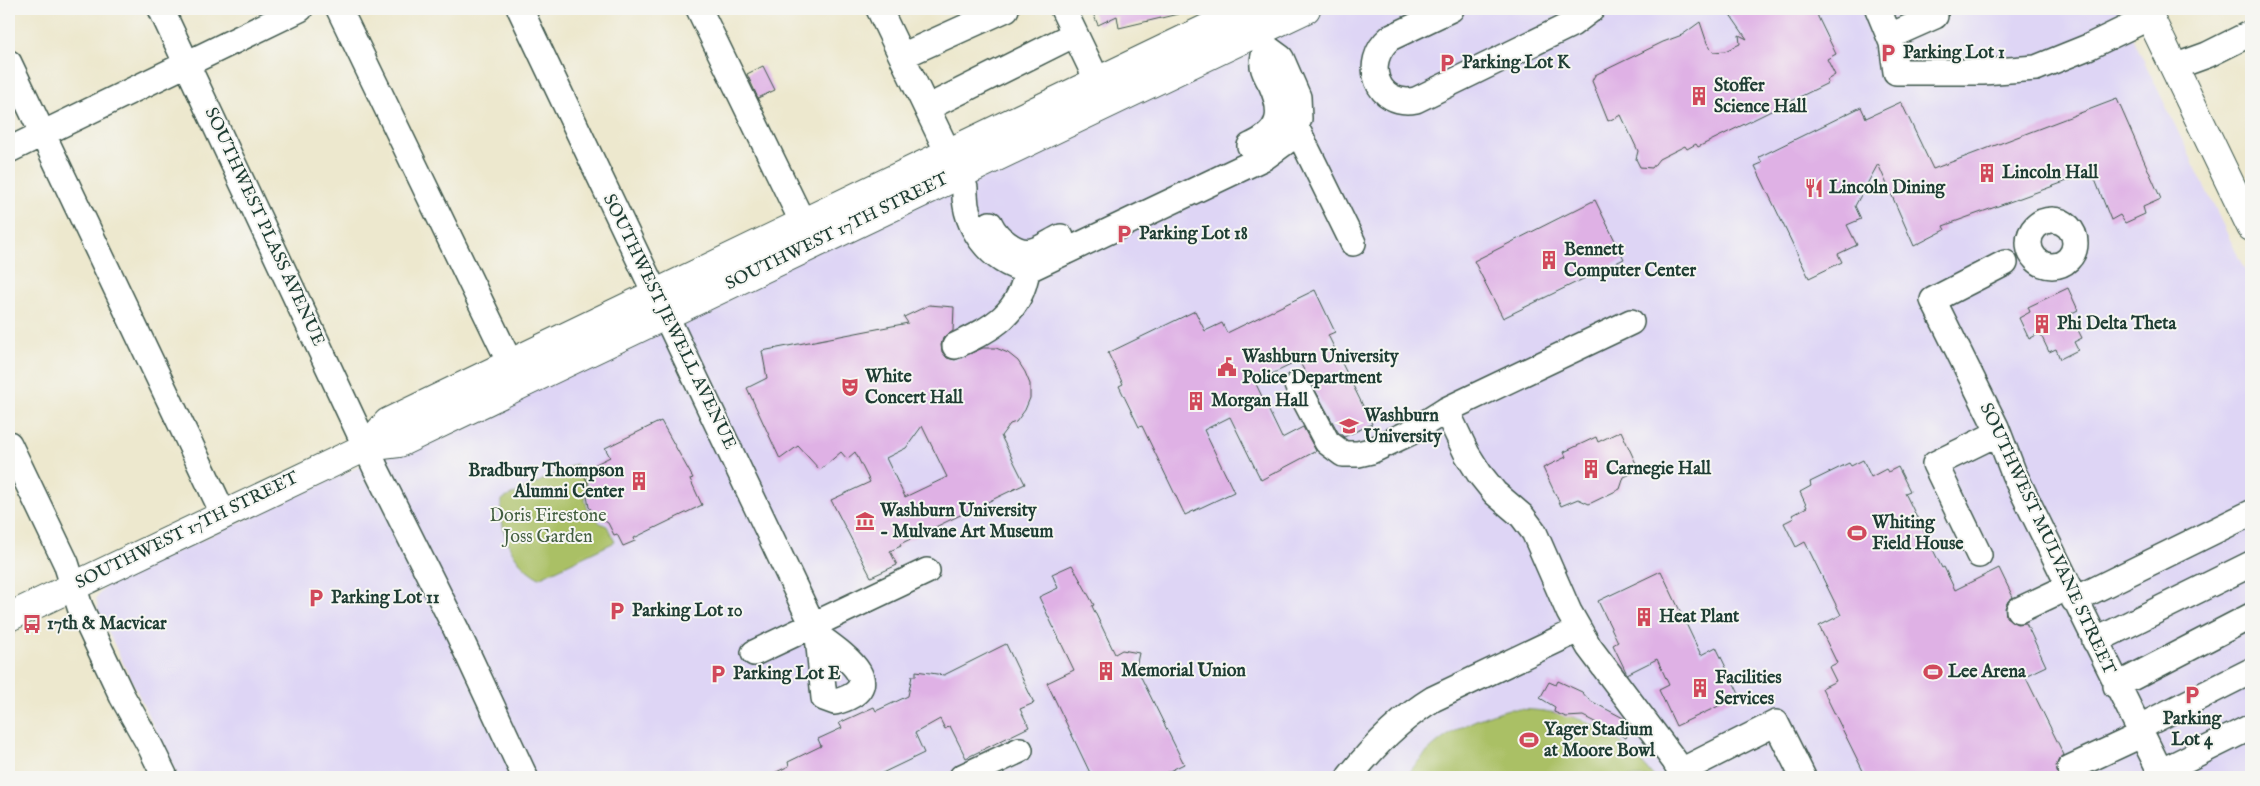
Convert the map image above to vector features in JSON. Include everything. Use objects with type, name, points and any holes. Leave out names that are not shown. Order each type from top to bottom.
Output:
[{"type":"main road","name":"SOUTHWEST 17TH STREET","points":[[9,617],[366,446],[399,443],[660,304],[803,223],[957,172],[1098,82],[1253,21],[1306,9]]},
{"type":"main road","points":[[2148,13],[2251,227]]},
{"type":"main road","name":"SOUTHWEST 17TH STREET","points":[[366,446],[388,422],[510,363],[660,304],[957,172],[1253,21]]},
{"type":"street","name":"SOUTHWEST PLASS AVENUE","points":[[161,9],[366,446],[456,629],[525,777]]},
{"type":"street","points":[[9,150],[300,9]]},
{"type":"street","points":[[340,9],[510,363]]},
{"type":"street","name":"SOUTHWEST JEWELL AVENUE","points":[[520,9],[816,631]]},
{"type":"street","points":[[699,9],[803,223]]},
{"type":"street","points":[[880,9],[957,172],[964,204],[982,244],[999,259],[1014,268],[1026,270],[1265,157],[1287,141],[1299,119],[1298,97],[1281,58],[1253,21]]},
{"type":"street","points":[[902,56],[1006,9]]},
{"type":"street","points":[[1063,9],[1098,82]]},
{"type":"street","points":[[1451,9],[1392,37],[1381,46],[1376,58],[1375,74],[1378,84],[1388,94],[1400,100],[1416,100],[1572,24],[1592,9]]},
{"type":"street","points":[[1878,9],[1890,36],[1896,72],[1983,72],[2036,68],[2088,47],[2148,13]]},
{"type":"street","points":[[1890,36],[1936,16],[1933,9]]},
{"type":"street","points":[[957,172],[978,198],[993,232],[1008,245],[1032,251],[1260,142],[1273,130],[1279,117],[1279,103],[1262,66],[1253,21]]},
{"type":"street","points":[[2174,67],[2207,55],[2251,32]]},
{"type":"street","points":[[927,108],[1075,34]]},
{"type":"street","points":[[9,63],[223,513]]},
{"type":"street","points":[[1295,125],[1353,243]]},
{"type":"street","name":"SOUTHWEST MULVANE STREET","points":[[2004,264],[1933,300],[1998,433],[2014,474],[2071,593],[2161,774]]},
{"type":"street","points":[[955,346],[994,327],[1009,313],[1020,294],[1026,270]]},
{"type":"street","points":[[1297,385],[1327,442],[1343,454],[1358,454],[1371,451],[1411,432],[1446,410],[1631,322]]},
{"type":"street","points":[[1446,410],[1467,454],[1479,473],[1495,493],[1522,516],[1534,532],[1578,630],[1682,774],[1776,724],[1803,777]]},
{"type":"street","points":[[1979,555],[1935,464],[1998,433]]},
{"type":"street","points":[[9,444],[66,563],[80,607],[122,696],[165,777]]},
{"type":"street","points":[[2020,610],[2071,593],[2251,513]]},
{"type":"street","points":[[2095,641],[2251,564]]},
{"type":"street","points":[[754,653],[816,631],[927,571]]},
{"type":"street","points":[[2116,686],[2251,616]]},
{"type":"street","points":[[1349,777],[1397,725],[1414,711],[1445,693],[1578,630]]},
{"type":"street","points":[[2070,768],[2251,671]]},
{"type":"street","points":[[2161,774],[2251,727]]},
{"type":"street","points":[[962,777],[1020,750]]},
{"type":"shaded area","name":"Washburn University","points":[[1317,9],[2119,9],[2251,283],[2251,777],[178,777],[99,613],[96,598],[107,584],[348,472]]},
{"type":"green space","name":"Doris Firestone Joss Garden","points":[[576,464],[586,483],[585,500],[588,509],[600,523],[607,526],[615,542],[539,578],[521,563],[509,545],[502,523],[501,500]]},
{"type":"green space","name":"Yager Stadium at Moore Bowl","points":[[1509,709],[1553,712],[1590,724],[1607,733],[1623,745],[1639,759],[1654,777],[1406,777],[1427,752],[1451,733],[1478,719]]},
{"type":"building","points":[[1091,9],[1177,9],[1178,14],[1119,28],[1117,16],[1098,25]]},
{"type":"building","name":"Stoffer Science Hall","points":[[1763,9],[1817,9],[1818,17],[1836,54],[1827,59],[1835,75],[1827,80],[1828,83],[1698,147],[1696,144],[1687,149],[1685,146],[1659,159],[1652,168],[1640,167],[1636,159],[1638,151],[1621,115],[1608,121],[1592,81],[1595,75],[1663,42],[1682,35],[1700,22],[1707,43],[1713,52],[1725,51],[1740,44],[1739,35],[1747,39],[1729,13]]},
{"type":"building","points":[[763,66],[775,90],[758,98],[747,74]]},
{"type":"building","points":[[2117,99],[2161,199],[2143,207],[2145,214],[2125,223],[2120,215],[2111,220],[2092,172],[1943,226],[1945,230],[1914,246],[1878,164],[1855,206],[1861,219],[1847,225],[1857,245],[1838,254],[1842,262],[1809,278],[1755,166],[1762,163],[1759,157],[1861,107],[1866,118],[1901,102],[1933,169]]},
{"type":"building","name":"Bennett Computer Center","points":[[1595,200],[1624,259],[1503,318],[1474,261]]},
{"type":"building","name":"Phi Delta Theta","points":[[2068,288],[2078,310],[2070,314],[2082,338],[2074,342],[2078,350],[2060,359],[2056,349],[2049,352],[2040,333],[2029,339],[2019,318],[2030,312],[2028,307]]},
{"type":"building","name":"Morgan Hall","points":[[1315,290],[1335,332],[1328,335],[1372,424],[1344,437],[1338,432],[1299,361],[1255,382],[1282,438],[1303,427],[1316,451],[1261,480],[1230,417],[1204,430],[1234,492],[1185,515],[1142,426],[1139,427],[1119,386],[1123,384],[1108,353],[1195,311],[1205,331],[1222,323],[1227,333]]},
{"type":"building","points":[[929,305],[954,307],[953,331],[943,338],[941,345],[942,352],[947,358],[955,360],[983,348],[996,348],[1008,353],[1018,361],[1030,384],[1030,398],[1025,410],[1016,422],[1010,424],[1001,436],[1025,484],[900,544],[901,546],[890,551],[897,565],[871,577],[831,500],[870,482],[855,452],[847,459],[841,452],[820,470],[798,446],[780,459],[747,388],[767,378],[762,351],[908,323],[904,317]],"holes":[[[922,426],[947,477],[905,497],[886,458],[906,448]]]},
{"type":"building","name":"Bradbury Thompson Alumni Center","points":[[661,421],[693,478],[690,479],[702,505],[634,538],[635,541],[623,546],[617,534],[614,535],[608,523],[598,517],[589,507],[587,496],[588,483],[582,471],[610,457],[605,448]]},
{"type":"building","name":"Carnegie Hall","points":[[1621,431],[1639,470],[1624,477],[1620,489],[1589,504],[1578,499],[1561,506],[1543,468],[1566,457],[1564,452],[1596,437],[1598,442]]},
{"type":"building","name":"Lee Arena","points":[[1863,460],[1871,477],[1886,469],[1888,472],[1898,467],[1910,491],[1905,493],[1955,590],[1999,568],[2013,597],[2008,601],[2005,608],[2006,617],[2017,624],[2026,623],[2046,666],[2025,676],[2064,755],[2059,759],[2056,766],[2060,777],[1866,777],[1822,688],[1836,681],[1829,667],[1837,663],[1819,626],[1841,615],[1805,542],[1796,547],[1784,523],[1794,518],[1792,515],[1807,507],[1800,492],[1811,486],[1810,482],[1849,463],[1851,466]]},
{"type":"building","name":"Memorial Union","points":[[1072,565],[1094,605],[1092,606],[1115,654],[1122,650],[1139,653],[1136,667],[1184,764],[1157,777],[1092,777],[1047,683],[1074,670],[1039,597],[1058,588],[1052,574]]},
{"type":"building","points":[[1661,571],[1701,655],[1716,647],[1740,696],[1676,726],[1659,690],[1669,685],[1657,659],[1627,674],[1613,645],[1618,642],[1598,601]]},
{"type":"building","points":[[1006,644],[1034,703],[1020,709],[1029,727],[966,758],[950,726],[945,729],[940,719],[915,733],[924,753],[874,777],[766,777],[789,766],[788,762],[821,746],[818,739],[842,728],[839,723],[874,707],[876,711],[908,696],[912,676],[916,676],[916,671],[944,675]]},
{"type":"building","points":[[1558,681],[1582,692],[1589,700],[1625,719],[1631,727],[1626,738],[1583,716],[1566,717],[1554,712],[1555,707],[1540,698],[1549,682],[1556,685]]},
{"type":"place","name":"Parking Lot 1","points":[[1888,53]]},
{"type":"place","name":"Parking Lot K","points":[[1447,63]]},
{"type":"place","name":"Stoffer Science Hall","points":[[1699,96]]},
{"type":"place","name":"Lincoln Hall","points":[[1987,173]]},
{"type":"place","name":"Lincoln Dining","points":[[1814,188]]},
{"type":"place","name":"Parking Lot 18","points":[[1124,234]]},
{"type":"place","name":"Bennett Computer Center","points":[[1549,260]]},
{"type":"place","name":"Phi Delta Theta","points":[[2042,324]]},
{"type":"place","name":"Washburn University Police Department","points":[[1227,367]]},
{"type":"place","name":"White Concert Hall","points":[[850,387]]},
{"type":"place","name":"Morgan Hall","points":[[1196,401]]},
{"type":"place","name":"Washburn University","points":[[1349,426]]},
{"type":"place","name":"Carnegie Hall","points":[[1591,469]]},
{"type":"place","name":"Bradbury Thompson Alumni Center","points":[[639,481]]},
{"type":"place","name":"Washburn University - Mulvane Art Museum","points":[[865,521]]},
{"type":"place","name":"Whiting Field House","points":[[1857,533]]},
{"type":"place","name":"Parking Lot 11","points":[[316,598]]},
{"type":"place","name":"Parking Lot 10","points":[[617,611]]},
{"type":"place","name":"Heat Plant","points":[[1644,617]]},
{"type":"place","name":"17th & Macvicar","points":[[32,624]]},
{"type":"place","name":"Memorial Union","points":[[1106,671]]},
{"type":"place","name":"Lee Arena","points":[[1933,672]]},
{"type":"place","name":"Parking Lot E","points":[[718,674]]},
{"type":"place","name":"Facilities Services","points":[[1700,688]]},
{"type":"place","name":"Parking Lot 4","points":[[2192,695]]},
{"type":"place","name":"Yager Stadium at Moore Bowl","points":[[1529,740]]}]
